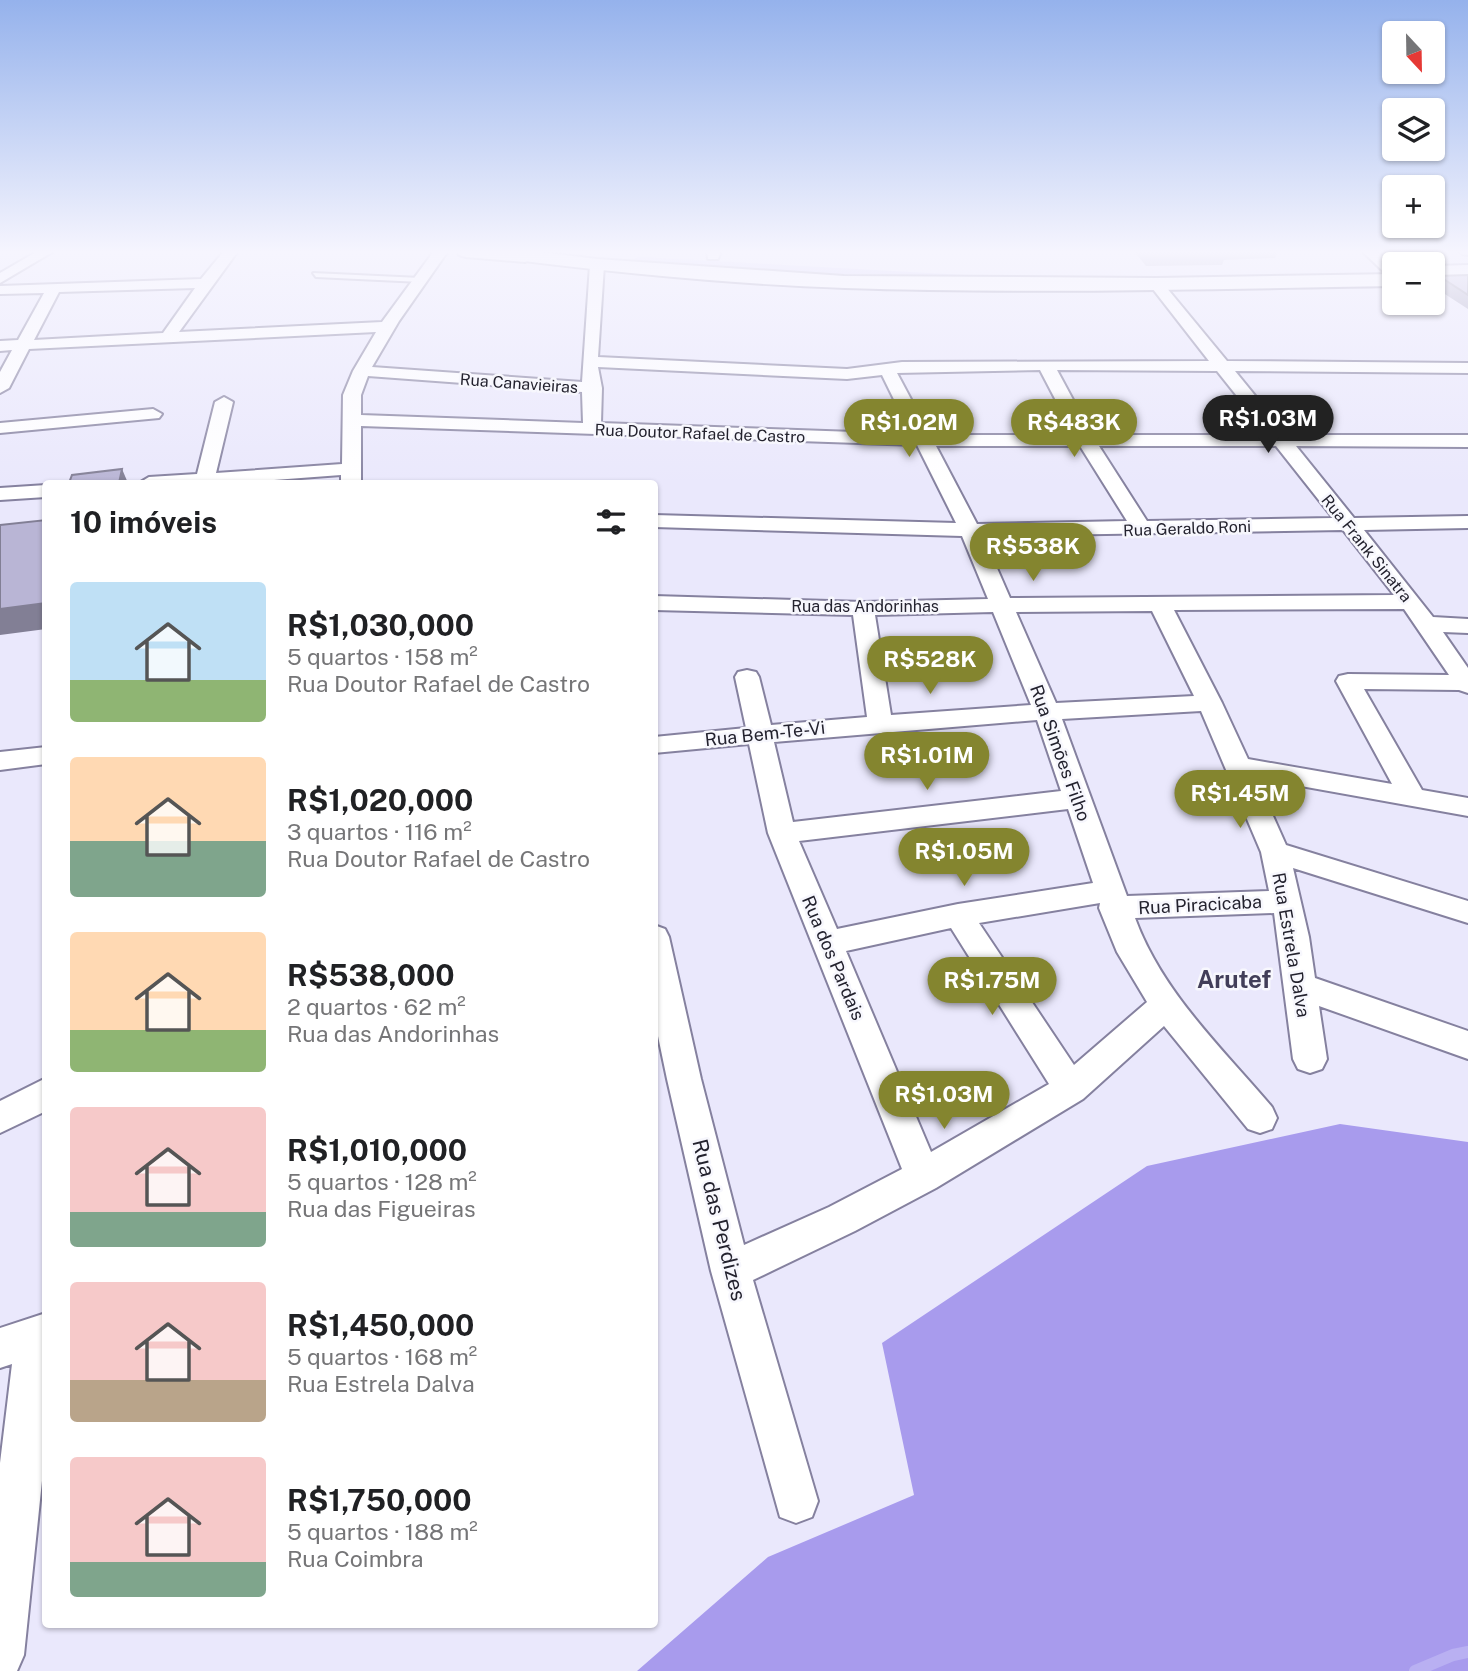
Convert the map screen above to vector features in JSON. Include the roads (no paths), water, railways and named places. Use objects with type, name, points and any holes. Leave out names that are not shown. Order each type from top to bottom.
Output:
[{"type":"street","points":[[0,388],[32,329]]},
{"type":"street","points":[[167,340],[174,329]]},
{"type":"street","points":[[0,346],[352,329]]},
{"type":"street","points":[[191,480],[351,476],[352,395],[361,371],[384,329]]},
{"type":"street","points":[[592,329],[590,362],[593,388],[592,429]]},
{"type":"street","name":"Rua Frank Sinatra","points":[[1193,329],[1411,602],[1467,684]]},
{"type":"street","points":[[590,362],[847,374],[887,369],[1046,365],[1468,368]]},
{"type":"street","points":[[1046,365],[1086,440],[1142,529]]},
{"type":"street","name":"Rua Simões Filho","points":[[887,369],[970,530],[1046,710],[1132,952],[1166,1004],[1261,1118]]},
{"type":"street","name":"Rua Canavieiras","points":[[361,371],[593,388]]},
{"type":"street","points":[[205,479],[223,402]]},
{"type":"street","points":[[0,428],[153,414]]},
{"type":"street","name":"Rua Doutor Rafael de Castro","points":[[351,420],[922,440],[1468,441]]},
{"type":"street","points":[[1448,440],[1468,460]]},
{"type":"street","points":[[0,494],[42,491]]},
{"type":"street","name":"Rua Geraldo Roni","points":[[658,521],[970,530],[1468,522]]},
{"type":"street","name":"Rua das Andorinhas","points":[[658,603],[863,609],[1001,605],[1411,602]]},
{"type":"street","name":"Rua Estrela Dalva","points":[[1159,603],[1210,703],[1275,852],[1286,901],[1310,1059]]},
{"type":"street","points":[[863,609],[880,722]]},
{"type":"street","points":[[1426,624],[1468,626]]},
{"type":"street","name":"Rua dos Pardais","points":[[747,677],[782,833],[923,1176]]},
{"type":"street","points":[[1413,798],[1348,681],[1467,684]]},
{"type":"street","name":"Rua Bem-Te-Vi","points":[[658,745],[880,722],[1046,710],[1210,703]]},
{"type":"street","points":[[0,761],[42,756]]},
{"type":"street","points":[[1237,766],[1468,807]]},
{"type":"street","points":[[782,833],[1077,799]]},
{"type":"street","points":[[1275,852],[1468,912]]},
{"type":"street","name":"Rua Piracicaba","points":[[829,943],[958,915],[1112,900],[1286,901]]},
{"type":"street","points":[[958,915],[1071,1089]]},
{"type":"street","name":"Rua das Perdizes","points":[[658,956],[730,1271],[796,1501]]},
{"type":"street","points":[[1300,986],[1468,1045]]},
{"type":"street","points":[[730,1271],[842,1219],[923,1176],[1071,1089],[1166,1004]]},
{"type":"street","points":[[0,1118],[42,1095]]},
{"type":"street","points":[[0,1655],[27,1339]]},
{"type":"waterway","points":[[1415,1671],[1453,1655],[1468,1652]]},
{"type":"district","name":"Arutef","points":[[1234,980]]}]
